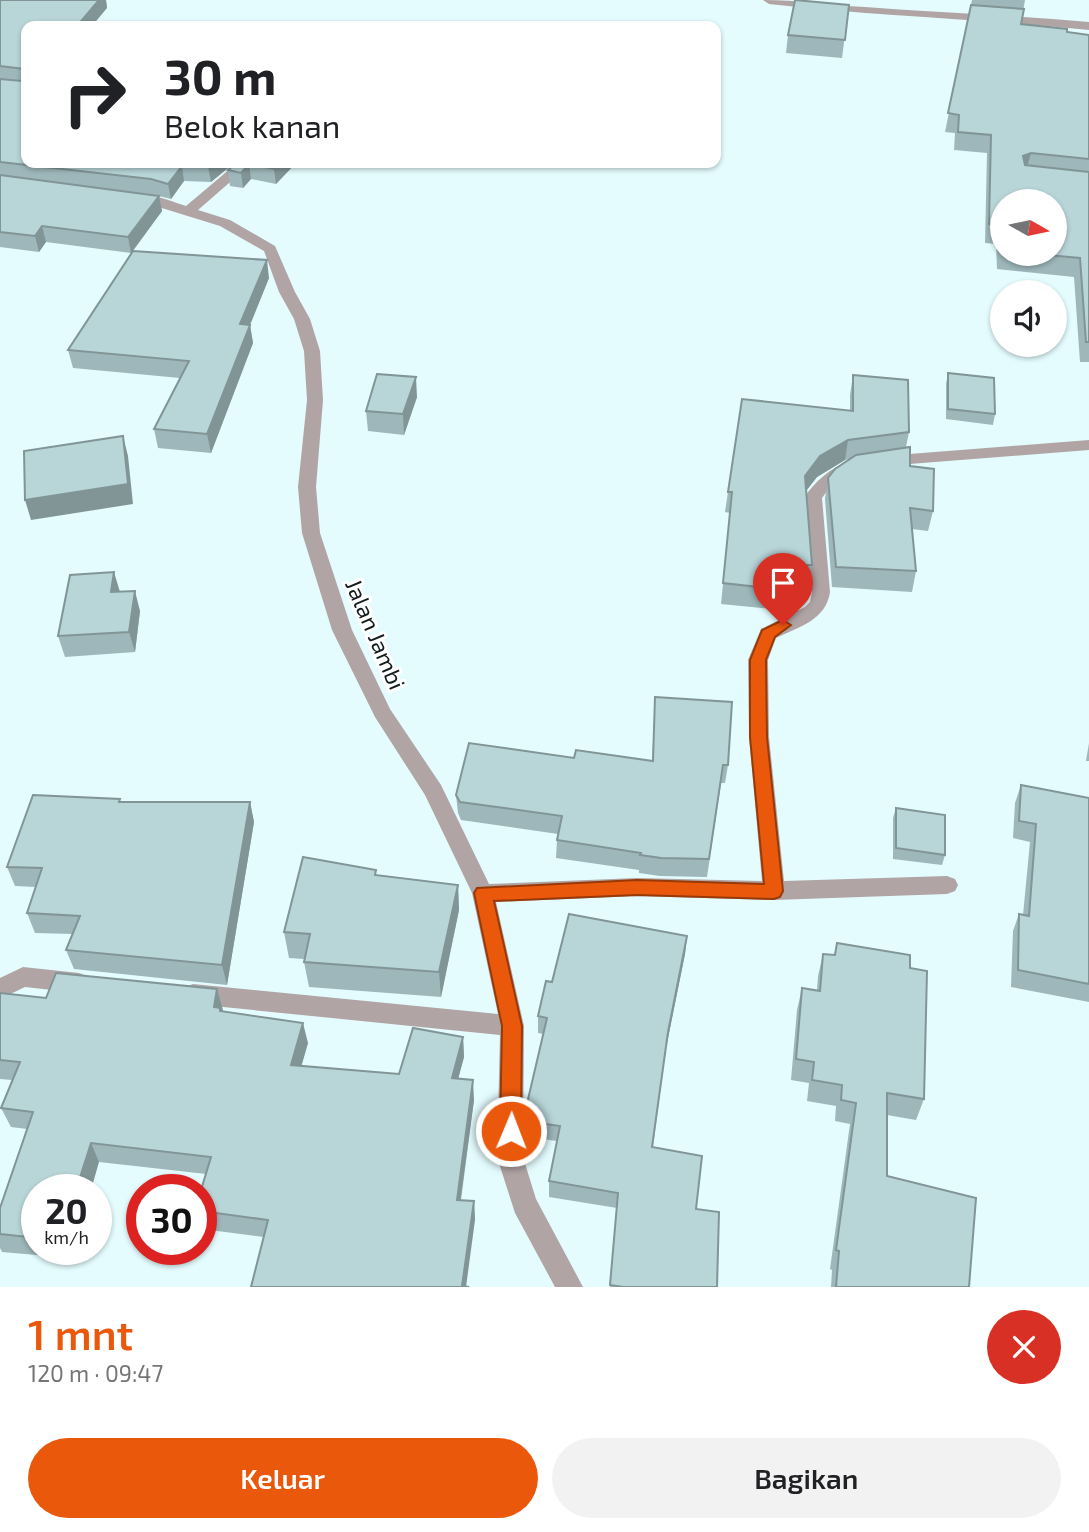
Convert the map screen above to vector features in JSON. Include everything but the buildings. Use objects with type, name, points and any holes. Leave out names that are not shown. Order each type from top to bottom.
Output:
[{"type":"street","points":[[769,0],[864,11],[1009,13],[1089,26]]},
{"type":"street","points":[[189,211],[239,168]]},
{"type":"street","name":"Jalan Jambi","points":[[116,196],[154,201],[225,223],[270,249],[287,292],[302,319],[312,351],[315,400],[307,487],[311,533],[342,630],[382,712],[434,791],[483,893],[512,1026],[510,1157],[524,1204],[570,1287]]},
{"type":"street","points":[[774,891],[758,737],[758,660],[768,634],[812,612],[819,604],[821,592],[813,498],[824,483],[846,468],[886,461],[1089,445]]},
{"type":"street","points":[[483,893],[637,887],[774,891],[947,885]]},
{"type":"street","points":[[0,989],[23,977],[104,985]]},
{"type":"street","points":[[172,992],[512,1026]]},
{"type":"route","points":[[511,1131],[512,1026],[483,893],[637,887],[774,891],[758,737],[758,660],[768,634],[783,625]]}]
